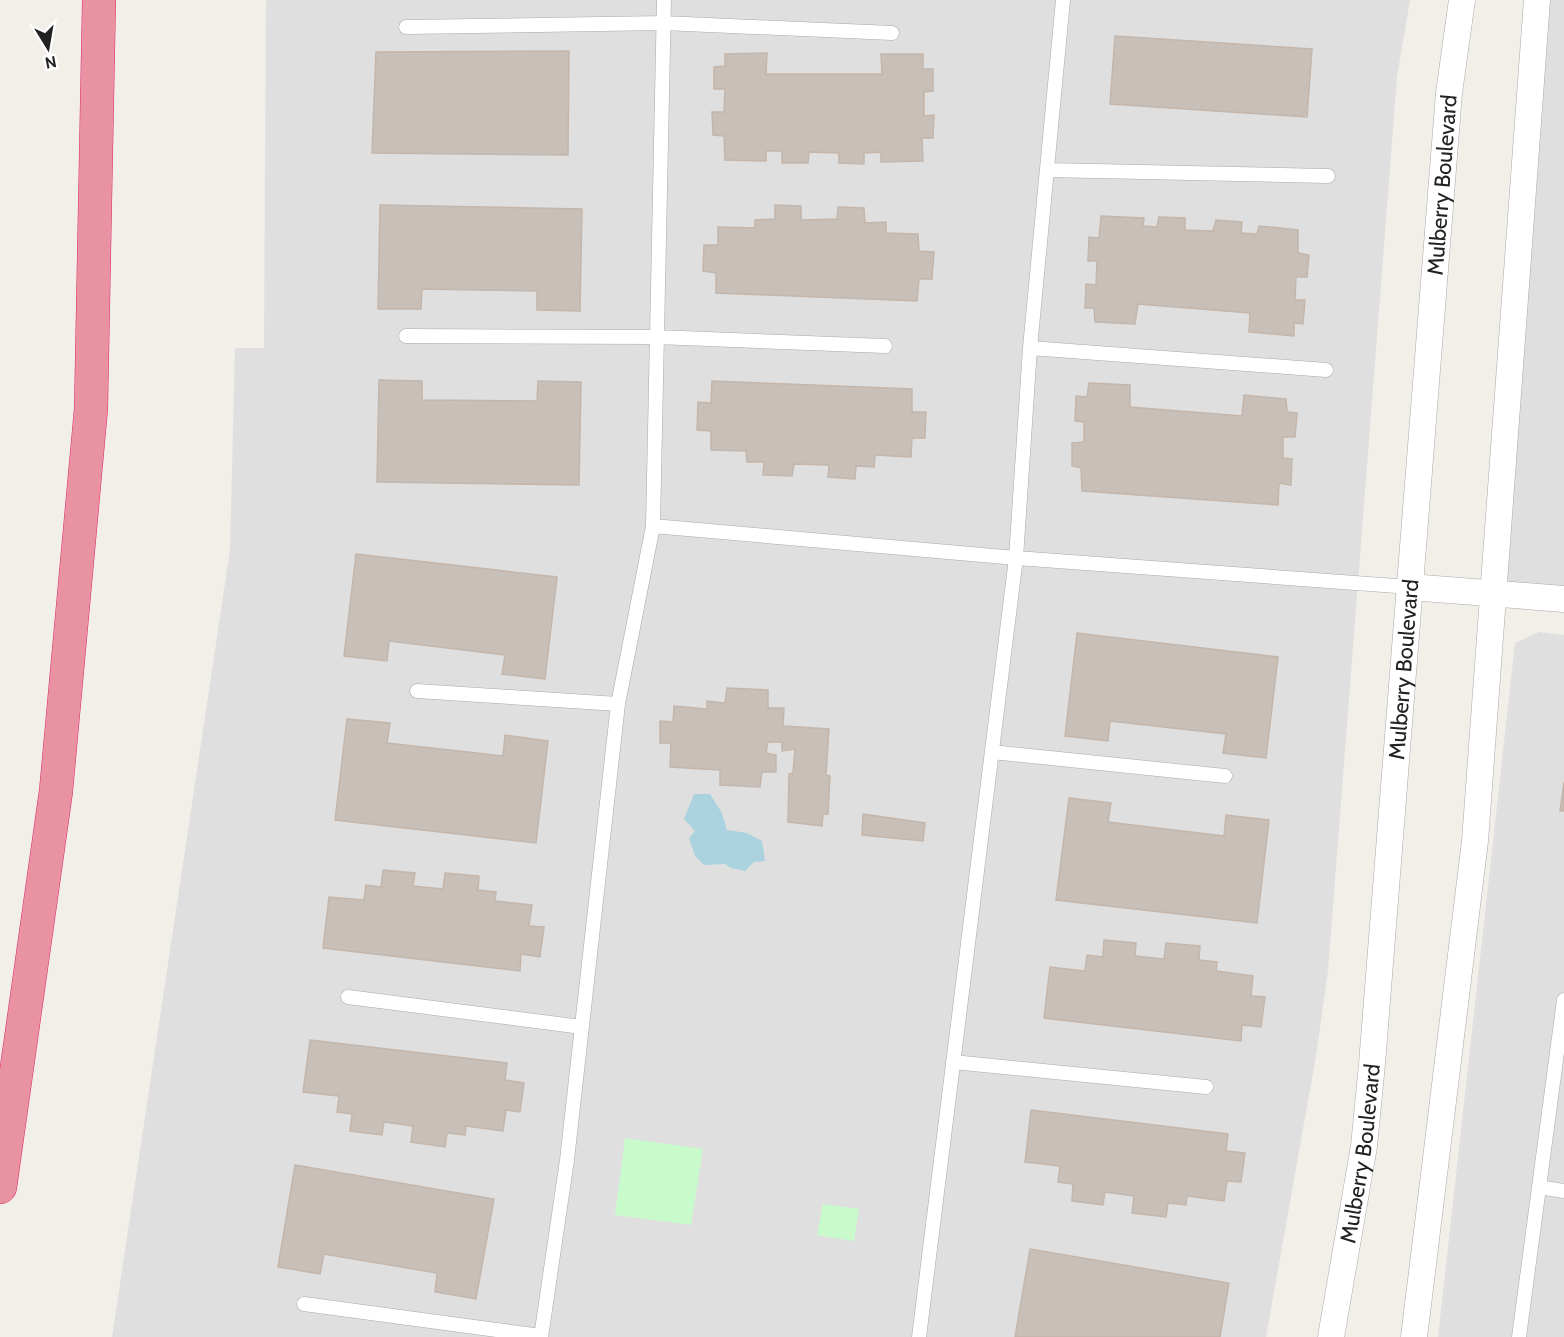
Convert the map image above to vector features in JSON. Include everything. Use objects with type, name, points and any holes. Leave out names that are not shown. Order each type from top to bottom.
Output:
[{"type":"highway","points":[[0,1187],[56,791],[91,409],[103,10]]},
{"type":"street","name":"Mulberry Boulevard","points":[[1331,1337],[1364,1146],[1449,93],[1462,0]]},
{"type":"street","points":[[1414,1337],[1475,841],[1537,0]]},
{"type":"street","points":[[1410,587],[1564,599]]},
{"type":"lane","points":[[304,1304],[541,1336],[567,1160],[618,704],[653,526],[664,0]]},
{"type":"lane","points":[[919,1337],[1016,558],[1030,348],[1064,0]]},
{"type":"lane","points":[[405,27],[663,23],[892,33]]},
{"type":"lane","points":[[1047,170],[1328,177]]},
{"type":"lane","points":[[406,336],[657,337],[885,346]]},
{"type":"lane","points":[[1030,348],[1326,370]]},
{"type":"lane","points":[[653,526],[1016,558],[1410,587]]},
{"type":"lane","points":[[417,692],[618,704]]},
{"type":"lane","points":[[992,752],[1225,776]]},
{"type":"lane","points":[[348,997],[582,1027]]},
{"type":"lane","points":[[1519,1337],[1564,1000]]},
{"type":"lane","points":[[953,1062],[1206,1087]]},
{"type":"lane","points":[[1539,1186],[1564,1191]]},
{"type":"shaded area","points":[[266,0],[1410,0],[1397,77],[1328,971],[1316,1056],[1266,1337],[112,1337],[230,550],[235,348],[264,348]]},
{"type":"shaded area","points":[[1537,0],[1564,0],[1564,599],[1494,595]]},
{"type":"shaded area","points":[[1539,632],[1564,635],[1564,1337],[1438,1337],[1515,643]]},
{"type":"green space","points":[[625,1138],[703,1149],[691,1225],[615,1215]]},
{"type":"green space","points":[[823,1204],[859,1209],[854,1241],[817,1235]]},
{"type":"water","points":[[694,794],[710,794],[722,813],[727,830],[747,833],[762,841],[765,861],[754,862],[745,871],[725,864],[704,865],[695,856],[689,838],[695,831],[684,819]]},
{"type":"building","points":[[1115,36],[1312,49],[1307,117],[1110,104]]},
{"type":"building","points":[[569,51],[568,155],[372,153],[376,52]]},
{"type":"building","points":[[767,53],[766,74],[882,74],[881,54],[923,54],[923,69],[933,69],[933,91],[924,92],[924,116],[934,115],[933,138],[922,138],[923,161],[881,162],[881,152],[864,153],[864,164],[839,163],[839,153],[809,152],[808,163],[782,163],[782,151],[766,151],[766,161],[725,160],[724,136],[713,135],[712,112],[724,112],[725,89],[714,89],[714,67],[725,66],[725,54]]},
{"type":"building","points":[[380,205],[582,209],[580,311],[537,310],[537,291],[422,289],[421,309],[378,309]]},
{"type":"building","points":[[775,205],[801,206],[801,220],[837,219],[838,207],[864,208],[865,223],[886,222],[886,233],[918,234],[919,251],[934,252],[932,279],[919,279],[917,301],[716,293],[716,273],[703,271],[704,245],[718,245],[718,227],[755,228],[755,220],[775,219]]},
{"type":"building","points":[[1101,216],[1144,218],[1143,226],[1157,227],[1159,217],[1185,218],[1185,230],[1213,231],[1216,220],[1242,222],[1241,233],[1257,234],[1259,226],[1298,230],[1298,253],[1309,255],[1307,277],[1296,277],[1295,300],[1305,300],[1303,324],[1294,323],[1294,336],[1249,332],[1250,313],[1138,304],[1135,324],[1095,322],[1094,308],[1085,308],[1086,284],[1096,285],[1097,261],[1088,261],[1089,237],[1099,238]]},
{"type":"building","points":[[379,380],[422,381],[422,400],[537,401],[538,381],[581,382],[579,485],[377,482]]},
{"type":"building","points":[[712,381],[912,389],[912,412],[926,412],[925,438],[912,438],[911,457],[875,455],[874,467],[856,466],[855,479],[828,477],[829,465],[794,464],[792,476],[763,475],[764,462],[747,462],[746,451],[711,450],[711,431],[697,430],[698,402],[711,403]]},
{"type":"building","points":[[1089,383],[1130,385],[1130,407],[1242,416],[1244,395],[1286,399],[1287,412],[1297,413],[1295,437],[1283,437],[1283,458],[1292,459],[1291,485],[1279,483],[1278,505],[1082,491],[1081,468],[1072,466],[1072,443],[1084,442],[1084,422],[1075,421],[1076,396],[1087,397]]},
{"type":"building","points":[[356,554],[557,577],[545,679],[502,674],[505,655],[389,641],[387,661],[344,656]]},
{"type":"building","points":[[1077,633],[1278,657],[1266,758],[1223,753],[1226,734],[1110,721],[1108,741],[1065,736]]},
{"type":"building","points":[[727,688],[768,690],[768,708],[784,708],[783,726],[829,729],[826,775],[830,776],[828,814],[823,814],[822,826],[788,822],[789,774],[793,773],[795,749],[782,751],[782,742],[768,742],[766,753],[776,755],[776,772],[762,772],[760,787],[720,785],[720,770],[670,767],[671,743],[660,743],[660,721],[673,722],[674,706],[707,709],[707,701],[725,703]]},
{"type":"building","points":[[347,719],[390,723],[387,743],[503,756],[505,735],[548,741],[536,843],[335,820]]},
{"type":"building","points":[[1564,782],[1564,811],[1560,811]]},
{"type":"building","points":[[1069,798],[1111,803],[1108,822],[1224,836],[1226,815],[1269,820],[1257,923],[1056,900]]},
{"type":"building","points":[[863,814],[925,823],[923,841],[862,835]]},
{"type":"building","points":[[383,870],[415,873],[413,886],[443,889],[445,873],[479,876],[478,890],[496,892],[495,901],[532,905],[529,926],[544,927],[540,957],[521,954],[520,971],[323,948],[329,897],[364,900],[366,885],[381,887]]},
{"type":"building","points":[[1104,940],[1136,943],[1135,956],[1164,959],[1166,943],[1200,946],[1199,960],[1217,962],[1216,971],[1253,976],[1251,996],[1265,997],[1261,1027],[1242,1025],[1241,1041],[1044,1018],[1050,967],[1085,971],[1087,955],[1103,957]]},
{"type":"building","points":[[310,1040],[507,1063],[505,1080],[524,1083],[520,1112],[506,1110],[503,1131],[466,1126],[465,1135],[447,1133],[445,1147],[411,1142],[413,1126],[384,1122],[382,1135],[350,1131],[352,1114],[337,1112],[339,1096],[303,1092]]},
{"type":"building","points":[[1031,1110],[1228,1134],[1226,1151],[1245,1153],[1241,1182],[1227,1181],[1224,1201],[1187,1196],[1186,1205],[1168,1203],[1166,1217],[1132,1213],[1134,1196],[1105,1192],[1103,1205],[1072,1201],[1073,1184],[1058,1182],[1060,1166],[1025,1162]]},
{"type":"building","points":[[295,1165],[494,1199],[476,1299],[435,1292],[437,1273],[324,1254],[320,1274],[278,1267]]},
{"type":"building","points":[[1030,1249],[1229,1283],[1220,1337],[1015,1337]]}]
